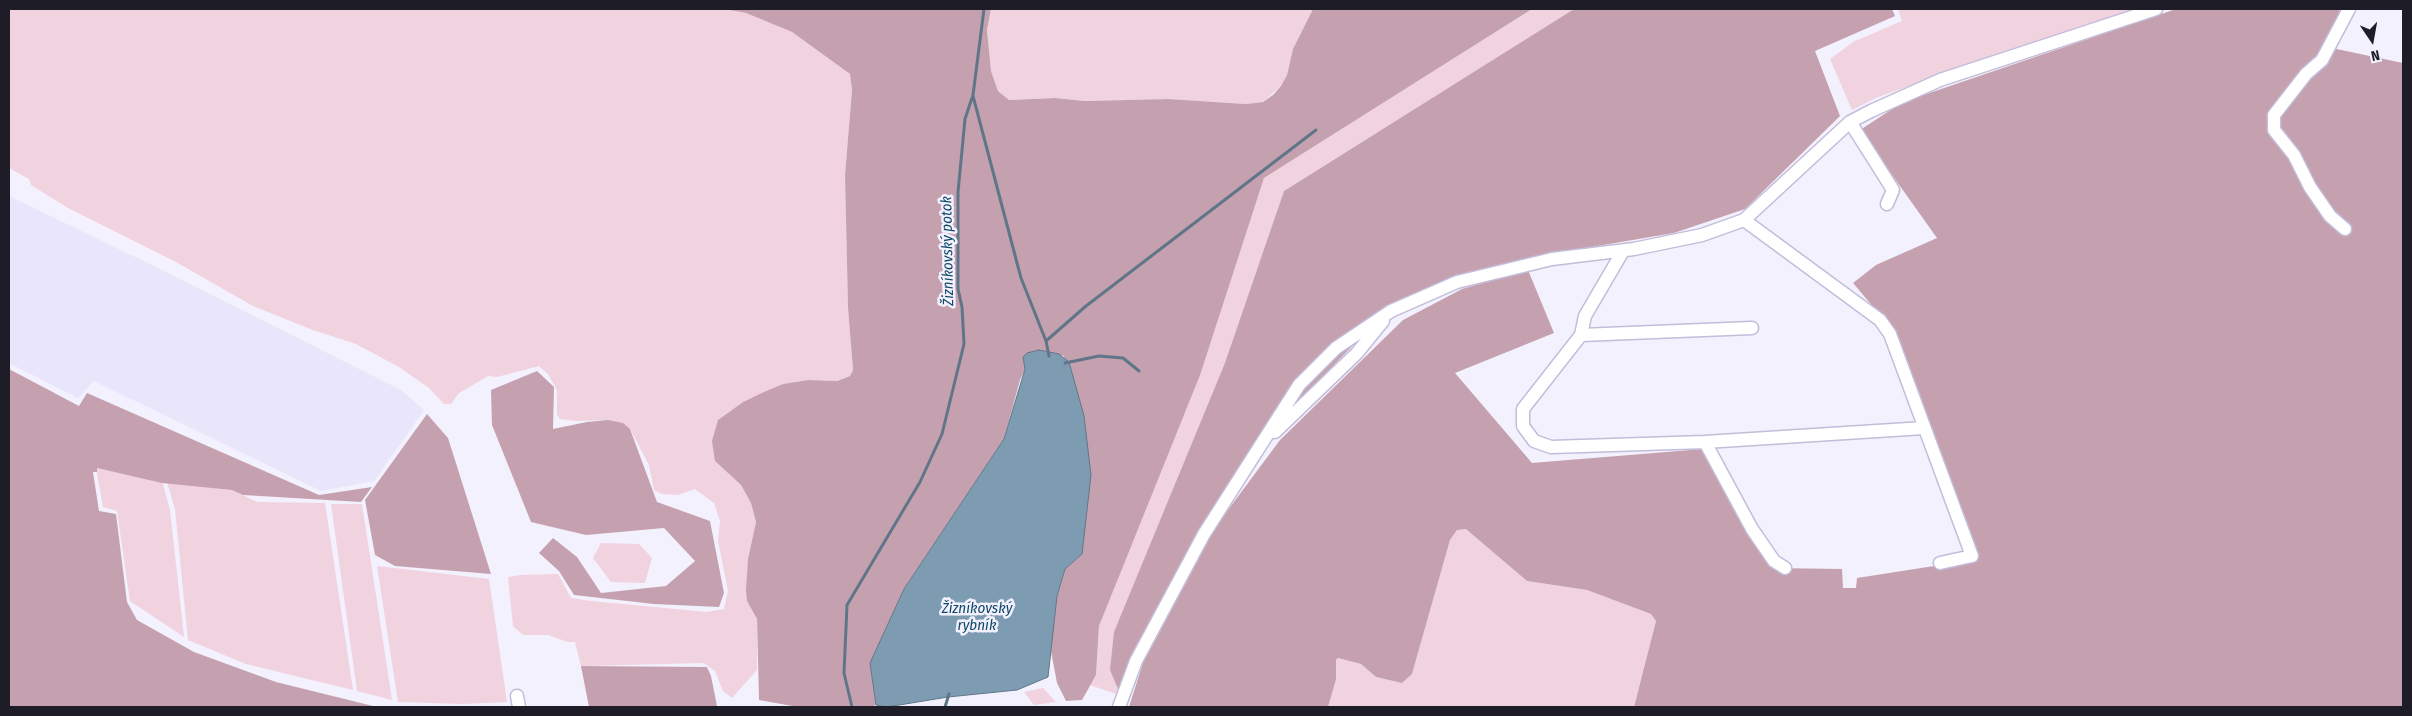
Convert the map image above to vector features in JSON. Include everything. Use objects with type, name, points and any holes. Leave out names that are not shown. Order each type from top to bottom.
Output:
[{"type":"street","points":[[1119,707],[1136,661],[1204,534],[1262,446],[1299,385],[1336,348],[1391,311],[1457,282],[1552,259],[1623,251],[1702,235],[1744,220],[1850,122],[1940,80],[2156,9]]},
{"type":"street","points":[[2344,229],[2330,216],[2316,196],[2294,155],[2274,130],[2274,115],[2306,74],[2322,60],[2349,9]]},
{"type":"street","points":[[1850,122],[1893,190],[1888,204]]},
{"type":"street","points":[[1744,220],[1880,320],[1890,334],[1972,556],[1940,563]]},
{"type":"street","points":[[1623,251],[1585,316],[1582,335],[1523,409],[1523,426],[1534,440],[1551,447],[1705,442],[1924,428]]},
{"type":"street","points":[[1262,446],[1357,353],[1391,311]]},
{"type":"street","points":[[1582,335],[1752,328]]},
{"type":"street","points":[[1705,442],[1752,529],[1774,561],[1785,568]]},
{"type":"shaded area","points":[[9,9],[724,9],[746,13],[792,32],[850,74],[852,90],[845,175],[848,308],[853,370],[850,376],[836,381],[808,380],[783,384],[743,402],[718,420],[715,461],[741,485],[751,503],[756,522],[748,559],[747,601],[757,619],[757,670],[732,698],[723,691],[715,671],[704,663],[581,666],[575,642],[568,642],[548,635],[523,635],[513,626],[508,577],[558,574],[571,598],[591,601],[707,612],[724,609],[728,591],[718,541],[720,521],[714,503],[695,489],[678,495],[662,494],[654,490],[649,465],[630,429],[608,420],[576,421],[560,419],[557,415],[557,390],[548,374],[539,366],[497,377],[488,376],[459,393],[451,404],[444,404],[429,388],[399,367],[356,344],[313,330],[253,306],[176,262],[68,208],[31,185],[29,179],[9,168]]},
{"type":"shaded area","points":[[724,9],[991,9],[987,30],[991,71],[998,91],[1009,100],[1055,98],[1085,101],[1168,99],[1246,104],[1263,102],[1281,86],[1287,75],[1293,49],[1313,9],[1532,9],[1264,178],[1200,375],[1099,626],[1096,675],[1082,700],[1066,701],[1057,683],[1050,646],[1057,596],[1065,569],[1082,554],[1064,356],[1039,350],[1025,369],[1020,380],[1004,439],[904,589],[870,663],[876,705],[871,707],[798,707],[759,700],[757,619],[747,601],[746,590],[748,559],[756,522],[751,503],[741,485],[715,461],[712,441],[718,420],[743,402],[783,384],[808,380],[837,381],[850,376],[853,370],[848,308],[845,175],[852,90],[850,74],[792,32],[746,13]]},
{"type":"shaded area","points":[[991,9],[1313,9],[1293,49],[1287,75],[1281,86],[1263,102],[1246,104],[1168,99],[1085,101],[1055,98],[1009,100],[998,91],[991,71],[987,30]]},
{"type":"shaded area","points":[[1532,9],[1574,9],[1284,191],[1119,691],[1116,694],[1090,685],[1096,675],[1099,626],[1236,263],[1264,178]]},
{"type":"shaded area","points":[[1574,9],[1892,9],[1895,16],[1815,51],[1840,116],[1745,209],[1674,233],[1550,254],[1455,277],[1387,305],[1333,345],[1296,383],[1119,691],[1110,670],[1114,632],[1225,363],[1284,191]]},
{"type":"shaded area","points":[[1898,9],[2137,9],[2021,46],[1878,97],[1852,110],[1830,59],[1853,42],[1902,21]]},
{"type":"shaded area","points":[[2176,9],[2340,9],[2327,47],[2403,63],[2403,707],[1634,707],[1656,621],[1651,614],[1587,590],[1527,581],[1466,529],[1457,530],[1450,540],[1412,674],[1402,683],[1376,677],[1361,664],[1338,658],[1336,660],[1336,679],[1328,707],[1129,707],[1143,663],[1216,526],[1280,440],[1403,320],[1462,289],[1528,270],[1554,333],[1455,373],[1532,463],[1703,449],[1771,568],[1842,569],[1843,588],[1856,588],[1857,578],[1966,561],[1973,552],[1897,335],[1853,283],[1876,265],[1937,238],[1860,130],[1903,102]]},
{"type":"shaded area","points":[[9,196],[162,270],[401,390],[424,410],[374,481],[321,491],[94,381],[78,398],[9,363]]},
{"type":"shaded area","points":[[1358,340],[1292,408],[1306,386],[1338,354]]},
{"type":"shaded area","points":[[9,369],[79,406],[87,393],[319,495],[372,487],[361,502],[243,495],[232,490],[162,483],[97,468],[97,472],[93,472],[99,511],[116,514],[127,602],[137,620],[194,652],[276,682],[377,707],[9,707]]},
{"type":"shaded area","points":[[537,371],[554,387],[553,429],[608,420],[623,423],[630,429],[657,502],[710,521],[724,593],[719,607],[654,604],[574,595],[559,571],[539,553],[553,538],[577,557],[601,593],[666,586],[695,561],[664,528],[586,535],[531,522],[492,425],[491,390]]},
{"type":"shaded area","points":[[427,414],[448,438],[491,574],[395,566],[375,555],[365,500]]},
{"type":"shaded area","points":[[96,468],[162,481],[170,510],[184,637],[130,601],[117,511],[103,507]]},
{"type":"shaded area","points":[[167,482],[232,490],[257,502],[325,503],[353,690],[246,664],[188,640],[175,509]]},
{"type":"shaded area","points":[[331,504],[362,504],[392,700],[357,691]]},
{"type":"shaded area","points":[[1467,529],[1527,581],[1587,590],[1651,614],[1656,621],[1634,707],[1328,707],[1336,660],[1338,658],[1361,664],[1376,677],[1402,683],[1412,674],[1450,540],[1457,530]]},
{"type":"shaded area","points":[[601,543],[639,544],[652,558],[645,583],[611,582],[593,558]]},
{"type":"shaded area","points":[[377,566],[489,579],[507,702],[463,704],[398,702]]},
{"type":"shaded area","points":[[581,666],[707,667],[711,676],[717,706],[589,707]]},
{"type":"shaded area","points":[[1043,688],[1056,702],[1034,705],[1024,692]]},
{"type":"water","name":"Žizníkovský rybník","points":[[1039,350],[1059,354],[1069,362],[1084,416],[1091,475],[1082,554],[1065,569],[1057,596],[1048,677],[1017,690],[948,697],[887,707],[876,705],[870,663],[904,589],[1004,439],[1025,369],[1023,357],[1027,353]]},
{"type":"waterway","name":"Žizníkovský potok","points":[[852,707],[844,673],[847,605],[920,482],[942,434],[964,344],[962,307],[958,289],[958,192],[965,119],[973,95],[984,9]]},
{"type":"waterway","points":[[973,96],[1021,278],[1046,341],[1049,356]]},
{"type":"waterway","points":[[1046,341],[1086,306],[1316,130]]},
{"type":"waterway","points":[[1065,363],[1099,356],[1123,358],[1139,371]]},
{"type":"waterway","points":[[945,707],[949,694]]}]
